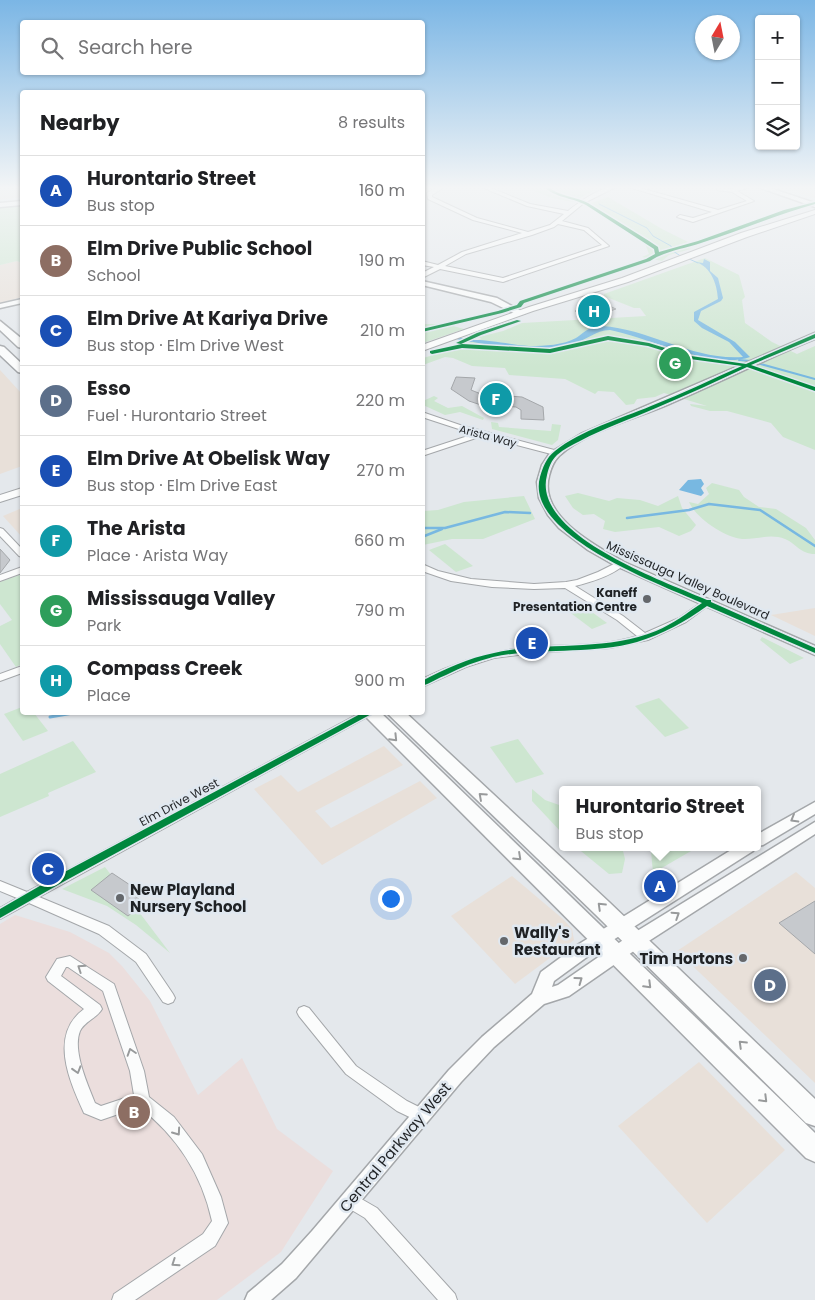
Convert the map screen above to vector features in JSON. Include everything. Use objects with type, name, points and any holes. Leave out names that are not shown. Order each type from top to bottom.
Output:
[{"type":"main road","points":[[425,347],[462,336],[532,309],[587,293],[689,255],[717,247]]},
{"type":"main road","points":[[0,324],[20,343]]},
{"type":"main road","points":[[0,349],[20,368]]},
{"type":"main road","points":[[0,490],[20,484]]},
{"type":"main road","points":[[0,499],[20,492]]},
{"type":"main road","points":[[372,715],[443,788],[523,861],[815,1150]]},
{"type":"main road","points":[[397,715],[628,933],[815,1115]]},
{"type":"street","points":[[425,274],[464,253],[486,247]]},
{"type":"street","points":[[425,264],[503,280],[604,247]]},
{"type":"street","points":[[425,283],[487,299],[489,302],[521,313]]},
{"type":"street","points":[[0,306],[20,301]]},
{"type":"street","points":[[0,311],[20,306]]},
{"type":"street","points":[[556,453],[619,421],[815,336]]},
{"type":"street","name":"Arista Way","points":[[425,415],[480,434],[556,453]]},
{"type":"street","points":[[425,453],[480,434]]},
{"type":"street","name":"Mississauga Valley Boulevard","points":[[556,453],[548,465],[544,478],[544,490],[551,510],[564,528],[579,540],[620,564],[815,651]]},
{"type":"street","points":[[0,531],[20,552]]},
{"type":"street","points":[[425,569],[451,577],[490,584],[566,584],[608,571],[620,564]]},
{"type":"street","points":[[0,578],[20,571]]},
{"type":"street","points":[[566,584],[620,618],[645,638]]},
{"type":"street","points":[[425,683],[455,668],[503,653],[610,646],[645,638],[669,628],[708,602]]},
{"type":"street","points":[[0,678],[20,670]]},
{"type":"street","name":"Elm Drive West","points":[[0,914],[27,897],[366,715]]},
{"type":"street","points":[[761,839],[815,807]]},
{"type":"street","points":[[628,933],[732,879],[815,827]]},
{"type":"street","points":[[628,933],[717,867],[742,851]]},
{"type":"street","points":[[717,867],[732,879]]},
{"type":"street","points":[[0,886],[106,931],[141,958],[156,977],[168,998]]},
{"type":"street","name":"Central Parkway West","points":[[255,1300],[289,1271],[455,1076],[482,1049],[539,998],[563,991],[608,946],[628,933]]},
{"type":"street","points":[[120,1300],[209,1240],[220,1223],[216,1200],[201,1167],[172,1125],[142,1099],[137,1071],[109,988],[70,961],[62,963],[53,977],[95,1009],[80,1020],[72,1033],[70,1048],[89,1108],[101,1113],[142,1099]]},
{"type":"street","points":[[304,1012],[351,1070],[402,1106],[422,1116]]},
{"type":"street","points":[[350,1200],[371,1213],[449,1300]]},
{"type":"shaded area","points":[[17,261],[20,262],[20,298],[0,303],[0,265]]},
{"type":"shaded area","points":[[0,370],[20,392],[20,467],[0,474]]},
{"type":"shaded area","points":[[20,509],[20,535],[3,516]]},
{"type":"shaded area","points":[[815,608],[815,636],[771,615]]},
{"type":"shaded area","points":[[384,746],[403,765],[315,811],[331,828],[420,781],[437,798],[322,865],[254,789],[281,775],[298,792]]},
{"type":"shaded area","points":[[796,872],[815,888],[815,1083],[677,951]]},
{"type":"shaded area","points":[[512,876],[563,919],[572,929],[574,940],[515,984],[451,916]]},
{"type":"shaded area","points":[[15,915],[70,932],[109,953],[150,1001],[198,1095],[242,1058],[277,1129],[333,1171],[281,1252],[217,1300],[0,1300],[0,924]]},
{"type":"shaded area","points":[[699,1062],[785,1150],[707,1223],[618,1126]]},
{"type":"green space","points":[[0,247],[20,247],[20,262],[17,261],[0,265]]},
{"type":"green space","points":[[646,247],[685,247],[691,249],[669,255],[662,261],[642,257],[649,254]]},
{"type":"green space","points":[[705,258],[739,275],[745,297],[742,300],[745,323],[772,342],[797,354],[815,346],[815,450],[783,437],[771,423],[727,411],[710,411],[691,406],[690,404],[707,406],[664,393],[655,397],[637,399],[634,404],[626,405],[614,392],[598,391],[595,394],[565,379],[509,375],[505,368],[472,366],[453,358],[445,357],[425,364],[425,357],[455,349],[457,346],[481,339],[479,337],[503,331],[522,323],[646,316],[640,308],[634,308],[604,296],[604,294]]},
{"type":"green space","points":[[425,324],[446,324],[464,329],[425,342]]},
{"type":"green space","points":[[434,396],[438,398],[434,401],[448,408],[462,406],[484,418],[483,420],[460,412],[445,415],[425,406],[425,400]]},
{"type":"green space","points":[[491,422],[498,423],[499,427],[551,431],[552,424],[561,425],[558,440],[552,445],[492,429]]},
{"type":"green space","points":[[712,483],[739,490],[744,497],[759,507],[776,509],[806,528],[815,540],[815,554],[802,551],[789,541],[779,537],[742,539],[727,535],[711,526],[689,502],[698,504],[709,494],[706,488]]},
{"type":"green space","points":[[578,493],[609,501],[617,498],[640,500],[658,506],[678,496],[682,508],[696,525],[691,531],[679,536],[659,527],[615,532],[603,529],[605,521],[594,514],[583,515],[573,508],[565,496]]},
{"type":"green space","points":[[524,496],[535,519],[483,539],[452,539],[425,545],[425,511],[438,510],[464,502]]},
{"type":"green space","points":[[445,544],[473,566],[456,572],[429,550]]},
{"type":"green space","points":[[20,575],[20,665],[16,667],[0,644],[0,626],[12,620],[0,604],[0,582]]},
{"type":"green space","points":[[578,602],[607,623],[592,629],[564,608]]},
{"type":"green space","points":[[762,637],[804,658],[790,664],[760,640]]},
{"type":"green space","points":[[659,698],[689,728],[665,737],[635,706]]},
{"type":"green space","points":[[20,708],[20,715],[36,715],[48,731],[23,741],[4,714]]},
{"type":"green space","points":[[518,739],[544,774],[516,783],[490,747]]},
{"type":"green space","points":[[73,741],[96,772],[48,793],[49,796],[0,817],[0,774]]},
{"type":"green space","points":[[532,789],[545,800],[559,805],[559,830],[532,801]]},
{"type":"green space","points":[[581,851],[623,851],[625,859],[622,873],[609,874]]},
{"type":"green space","points":[[651,851],[691,851],[653,873]]},
{"type":"green space","points":[[105,867],[170,953],[136,925],[107,906],[62,889]]},
{"type":"water","points":[[704,259],[710,262],[710,271],[718,278],[723,298],[721,301],[701,311],[698,320],[735,342],[750,357],[735,360],[700,356],[610,330],[605,330],[572,344],[546,348],[493,346],[468,341],[480,340],[531,346],[560,344],[576,338],[591,328],[602,326],[620,328],[707,354],[743,357],[729,342],[702,328],[694,321],[694,312],[718,299],[712,277],[706,268],[696,262],[703,263]]},
{"type":"water","points":[[701,479],[704,484],[701,488],[704,493],[701,496],[679,490],[688,480]]},
{"type":"building","points":[[603,303],[616,309],[598,315],[586,316],[575,311]]},
{"type":"building","points":[[456,377],[475,378],[471,390],[481,394],[522,397],[543,407],[544,420],[521,419],[521,410],[516,407],[478,404],[469,401],[451,389]]},
{"type":"building","points":[[0,549],[10,560],[0,573]]},
{"type":"building","name":"New Playland Nursery School","points":[[112,873],[136,889],[131,893],[144,903],[128,916],[91,890]]},
{"type":"building","points":[[815,901],[815,954],[779,923]]},
{"type":"waterway","points":[[671,247],[673,251],[682,257]]},
{"type":"waterway","points":[[687,258],[698,263]]},
{"type":"waterway","points":[[456,338],[471,341]]},
{"type":"waterway","points":[[739,360],[751,361]]},
{"type":"waterway","points":[[757,363],[815,379]]},
{"type":"waterway","points":[[627,518],[689,510],[709,504],[760,510],[815,546]]},
{"type":"waterway","points":[[425,528],[445,528],[505,512],[530,513]]},
{"type":"waterway","points":[[425,536],[442,529]]},
{"type":"waterway","points":[[50,717],[62,715]]},
{"type":"cycle path","points":[[654,247],[657,254]]},
{"type":"cycle path","points":[[425,330],[519,306],[522,302],[648,260],[657,254],[683,247]]},
{"type":"cycle path","points":[[459,343],[479,334],[519,321]]},
{"type":"cycle path","points":[[815,336],[584,436],[554,455],[547,465],[542,482],[544,498],[552,512],[563,526],[592,548],[620,564],[815,651]]},
{"type":"cycle path","points":[[432,352],[462,346],[550,351],[608,338],[649,345],[690,357],[742,364],[815,389]]},
{"type":"cycle path","points":[[425,682],[462,665],[494,655],[534,650],[610,645],[634,640],[658,632],[682,620],[708,602]]},
{"type":"cycle path","points":[[0,914],[60,879],[365,715]]},
{"type":"place","name":"Compass Creek","points":[[594,311]]},
{"type":"place","name":"Mississauga Valley","points":[[675,363]]},
{"type":"place","name":"The Arista","points":[[496,399]]},
{"type":"place","name":"Kaneff Presentation Centre","points":[[647,599]]},
{"type":"place","name":"Elm Drive At Obelisk Way","points":[[532,643]]},
{"type":"place","name":"Elm Drive At Kariya Drive","points":[[48,869]]},
{"type":"place","name":"Hurontario Street","points":[[660,886]]},
{"type":"place","name":"New Playland Nursery School","points":[[120,898]]},
{"type":"place","name":"Wally's Restaurant","points":[[504,941]]},
{"type":"place","name":"Tim Hortons","points":[[743,958]]},
{"type":"place","name":"Esso","points":[[770,985]]},
{"type":"place","name":"Elm Drive Public School","points":[[134,1112]]}]
